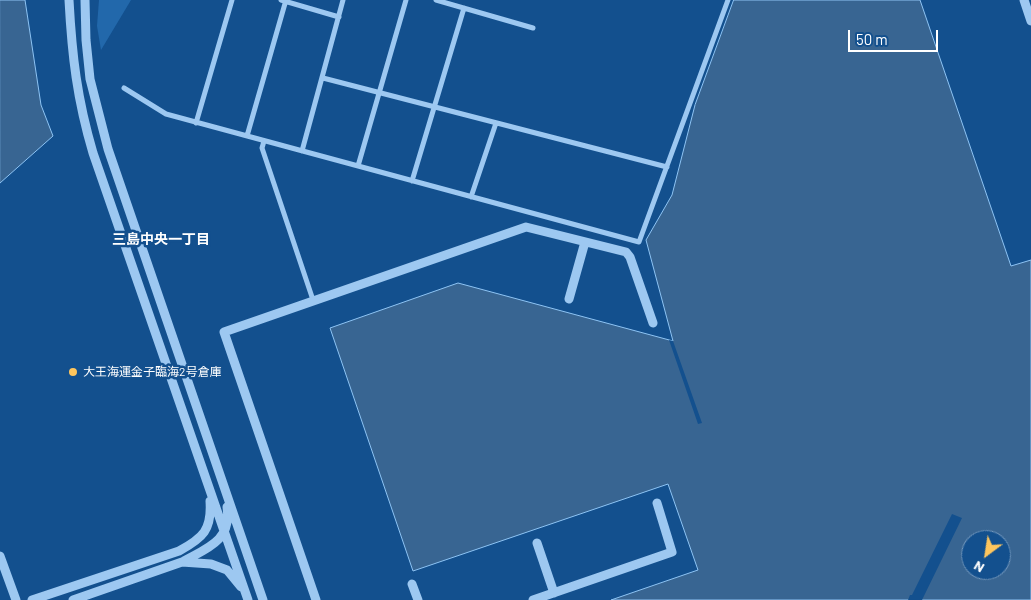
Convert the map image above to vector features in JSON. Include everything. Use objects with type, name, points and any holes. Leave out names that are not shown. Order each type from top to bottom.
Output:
[{"type":"street","points":[[69,0],[71,44],[82,117],[247,598]]},
{"type":"street","points":[[85,0],[86,40],[90,79],[108,149],[263,600]]},
{"type":"street","points":[[196,122],[232,0]]},
{"type":"street","points":[[247,136],[285,0],[339,16]]},
{"type":"street","points":[[302,151],[343,0]]},
{"type":"street","points":[[358,166],[406,0]]},
{"type":"street","points":[[436,0],[533,28]]},
{"type":"street","points":[[124,88],[166,114],[639,242],[728,0]]},
{"type":"street","points":[[1024,0],[1031,21]]},
{"type":"street","points":[[412,180],[464,8]]},
{"type":"street","points":[[323,78],[667,167]]},
{"type":"street","points":[[471,197],[496,123]]},
{"type":"street","points":[[264,141],[262,148],[313,300]]},
{"type":"street","points":[[316,600],[224,332],[526,227],[626,252],[630,257],[653,323]]},
{"type":"street","points":[[569,299],[585,242]]},
{"type":"street","points":[[179,551],[196,541],[204,533],[210,520],[210,503],[206,482]]},
{"type":"street","points":[[73,600],[182,562],[214,544],[219,540],[228,522],[228,510],[223,484]]},
{"type":"street","points":[[533,600],[672,552],[657,504]]},
{"type":"street","points":[[32,600],[205,544],[224,543],[234,547],[243,555],[253,571]]},
{"type":"street","points":[[537,543],[554,593]]},
{"type":"street","points":[[0,556],[16,600]]},
{"type":"street","points":[[182,562],[211,564],[227,570],[238,582],[247,598]]},
{"type":"street","points":[[412,584],[418,600]]},
{"type":"shaded area","points":[[0,0],[25,0],[41,105],[53,136],[0,183]]},
{"type":"shaded area","points":[[99,0],[131,0],[101,50],[97,26]]},
{"type":"shaded area","points":[[734,0],[920,0],[1011,266],[1031,260],[1031,600],[611,600],[698,570],[668,484],[413,571],[330,328],[458,283],[673,341],[646,240],[672,195],[695,105]]},
{"type":"pier","points":[[669,340],[673,341],[702,423],[698,424]]},
{"type":"pier","points":[[952,514],[962,518],[922,600],[908,600],[910,595],[912,595]]},
{"type":"place","name":"大王海運金子臨海2号倉庫","points":[[73,372]]},
{"type":"district","name":"三島中央一丁目","points":[[161,239]]}]
